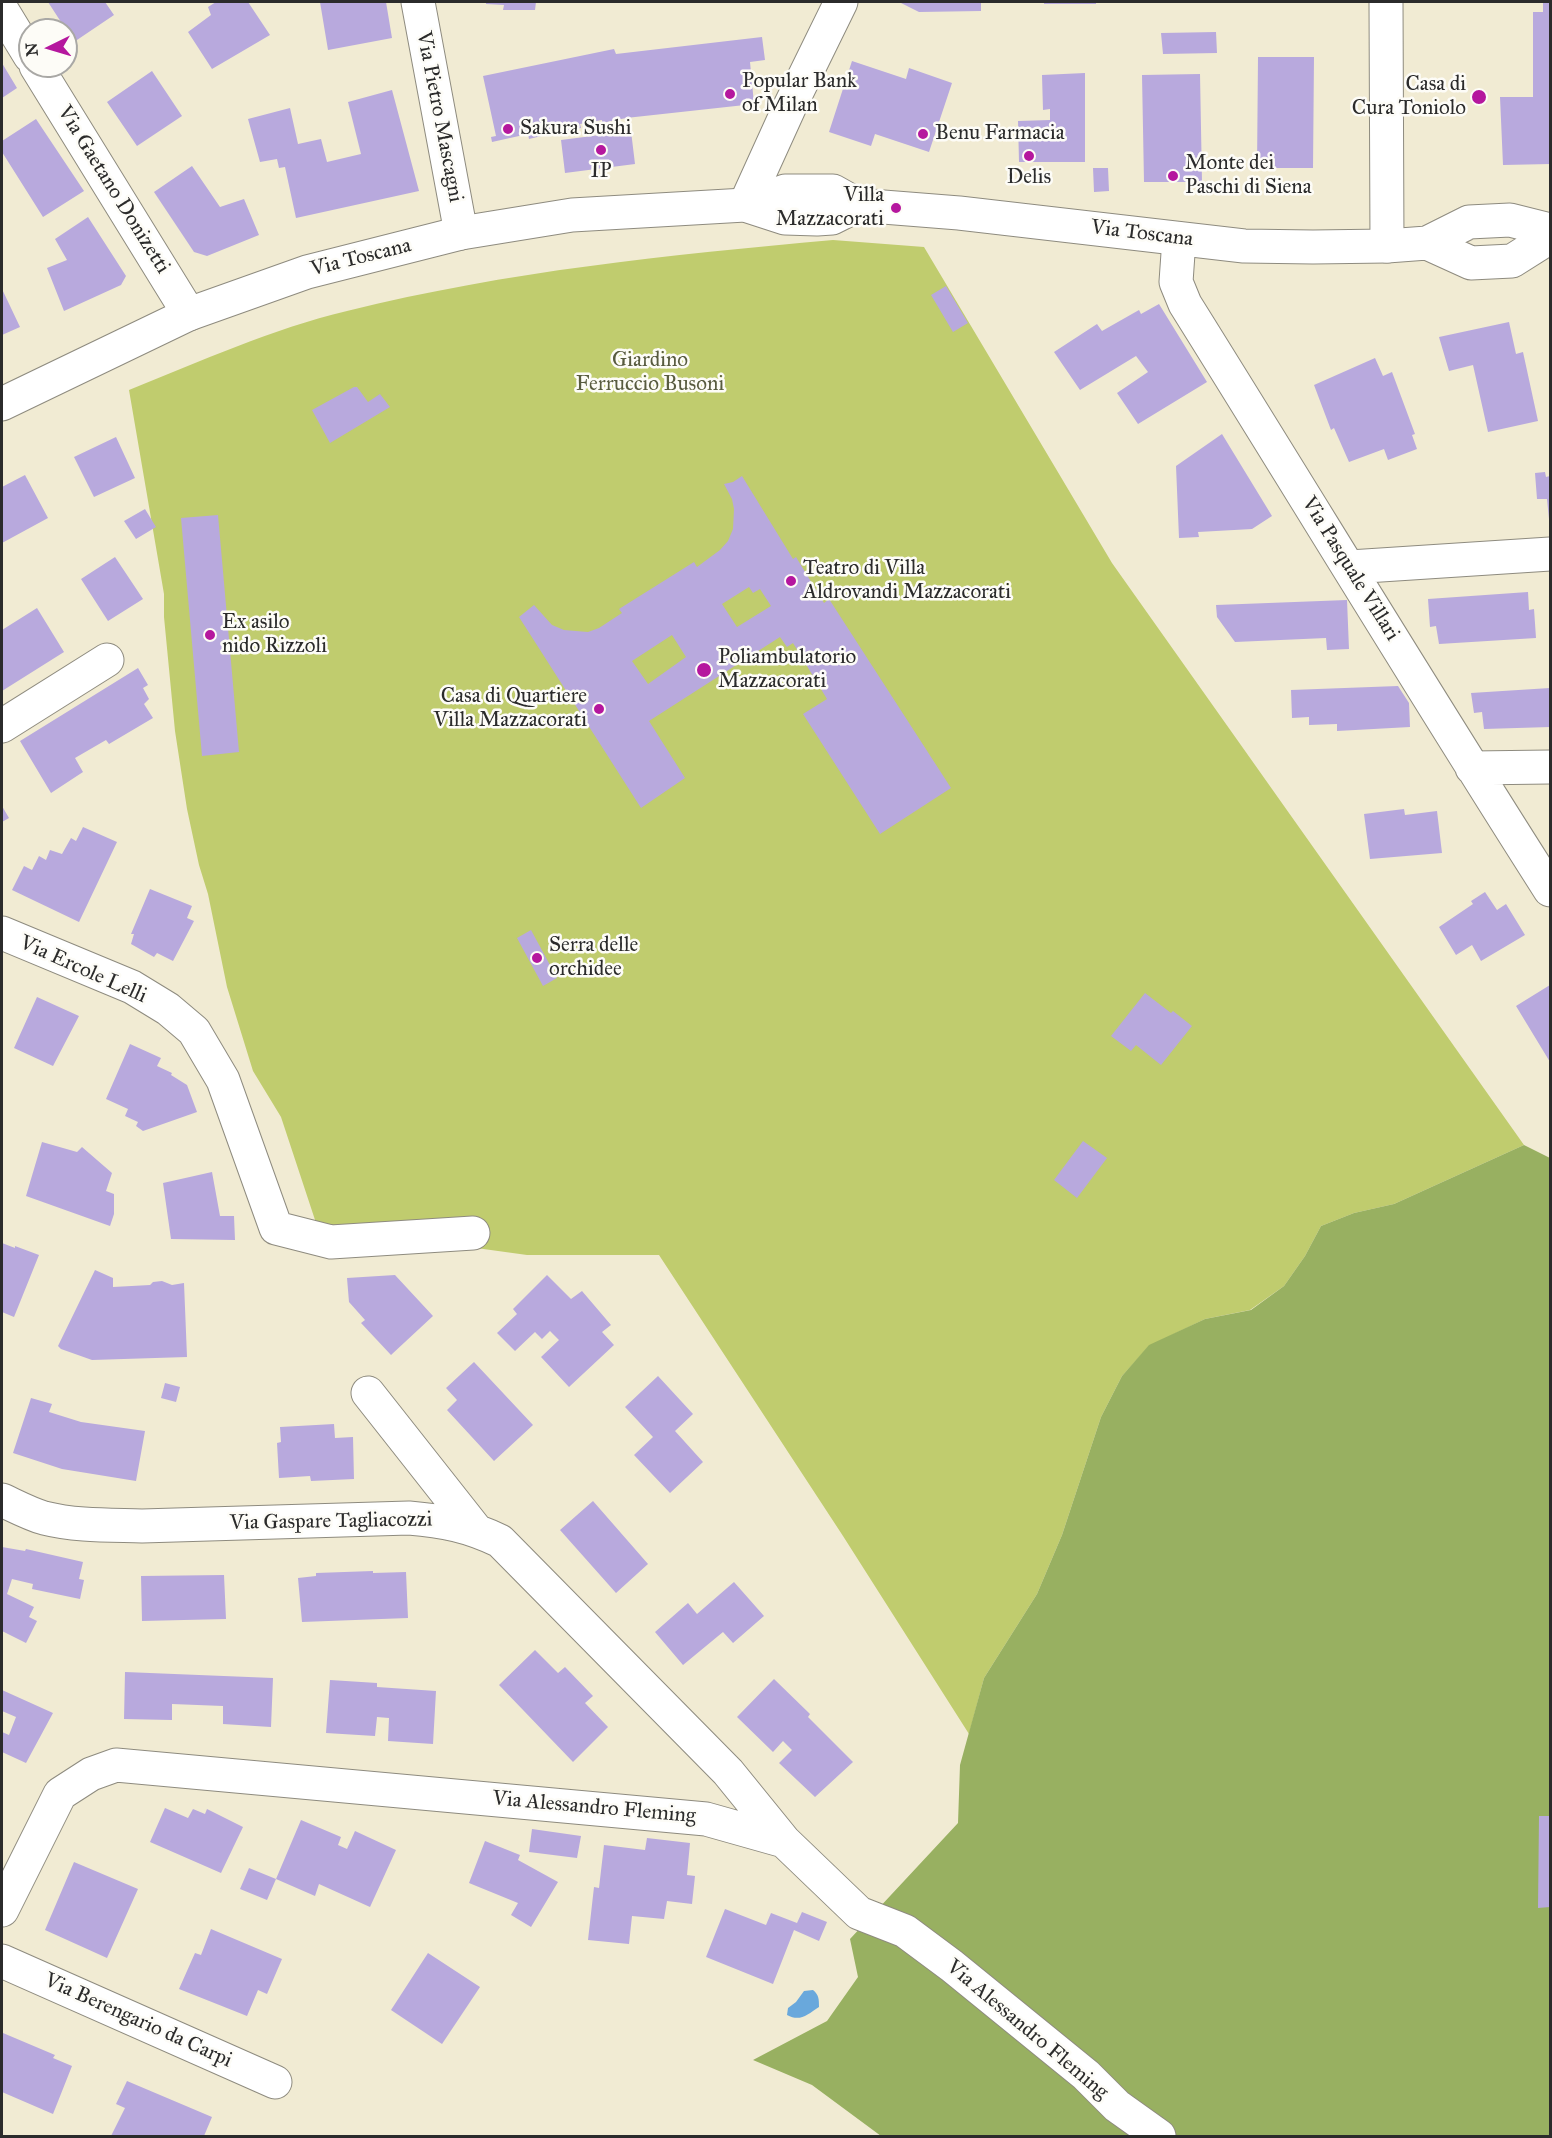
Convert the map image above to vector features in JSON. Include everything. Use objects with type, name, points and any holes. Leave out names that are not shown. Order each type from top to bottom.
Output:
[{"type":"street","name":"Via Pietro Mascagni","points":[[418,2],[461,233]]},
{"type":"street","points":[[745,205],[841,2]]},
{"type":"street","points":[[1386,2],[1387,246]]},
{"type":"street","points":[[2,10],[18,36]]},
{"type":"street","name":"Via Gaetano Donizetti","points":[[43,78],[189,314]]},
{"type":"street","name":"Via Toscana","points":[[2,405],[189,314],[307,272],[461,233],[572,215],[745,205],[785,191],[833,190],[858,205],[959,213],[1179,239],[1279,247],[1387,246],[1427,243],[1469,222],[1510,220],[1551,230]]},
{"type":"street","name":"Via Toscana","points":[[1427,243],[1471,263],[1512,261],[1551,237]]},
{"type":"street","name":"Via Pasquale Villari","points":[[1179,239],[1176,282],[1185,303],[1472,768],[1551,890]]},
{"type":"street","points":[[1350,567],[1551,554]]},
{"type":"street","points":[[2,726],[107,660]]},
{"type":"street","points":[[1472,768],[1551,767]]},
{"type":"street","name":"Via Ercole Lelli","points":[[2,933],[132,987],[168,1009],[194,1031],[224,1080],[276,1228],[331,1242],[472,1233]]},
{"type":"street","points":[[368,1393],[476,1530]]},
{"type":"street","name":"Via Gaspare Tagliacozzi","points":[[2,1500],[42,1518],[74,1523],[142,1526],[409,1518],[443,1521],[476,1530],[501,1541],[728,1772],[784,1841]]},
{"type":"street","name":"Via Alessandro Fleming","points":[[2,1910],[60,1794],[91,1774],[116,1765],[706,1819],[784,1841],[859,1913],[905,1932],[952,1966],[1086,2075],[1117,2106],[1158,2136]]},
{"type":"street","name":"Via Berengario da Carpi","points":[[2,1961],[275,2082]]},
{"type":"green space","name":"Giardino Ferruccio Busoni","points":[[833,240],[924,247],[1112,563],[1524,1145],[1394,1204],[1354,1213],[1321,1226],[1305,1256],[1284,1286],[1250,1310],[1205,1319],[1149,1346],[1122,1376],[1101,1417],[1062,1535],[1037,1594],[984,1678],[969,1734],[659,1255],[527,1255],[440,1243],[319,1232],[281,1117],[253,1071],[227,987],[208,894],[199,865],[187,809],[175,731],[164,617],[164,594],[129,390],[237,346],[291,327],[407,297],[588,266]]},
{"type":"green space","points":[[1524,1145],[1550,1158],[1550,2136],[881,2136],[812,2085],[753,2060],[827,2021],[858,1977],[850,1939],[958,1823],[960,1765],[984,1678],[1037,1594],[1062,1535],[1101,1417],[1122,1376],[1149,1345],[1205,1319],[1251,1310],[1284,1286],[1305,1256],[1321,1226],[1354,1213],[1394,1204]]},
{"type":"water","points":[[813,1990],[818,1997],[819,2007],[800,2018],[787,2015],[788,2008],[804,1991]]},
{"type":"building","points":[[48,2],[105,2],[114,15],[78,39],[78,18],[58,18]]},
{"type":"building","points":[[216,2],[248,2],[270,35],[212,69],[188,32],[211,15],[208,7]]},
{"type":"building","points":[[320,2],[386,2],[392,38],[328,50]]},
{"type":"building","points":[[486,2],[536,2],[535,10],[503,10],[504,5],[486,4]]},
{"type":"building","points":[[899,2],[981,2],[981,11],[919,12]]},
{"type":"building","points":[[1044,2],[1096,2],[1096,4],[1044,4]]},
{"type":"building","points":[[1543,2],[1550,2],[1550,164],[1503,165],[1500,97],[1533,97],[1533,12],[1543,12]]},
{"type":"building","points":[[1216,32],[1217,53],[1163,54],[1161,33]]},
{"type":"building","points":[[762,37],[765,60],[750,62],[754,104],[626,118],[602,123],[602,120],[580,124],[581,128],[549,131],[550,134],[529,139],[528,134],[492,142],[491,137],[496,136],[483,76],[614,49],[616,54]]},
{"type":"building","points":[[1258,57],[1314,57],[1313,168],[1257,168]]},
{"type":"building","points":[[852,61],[906,79],[909,68],[952,83],[929,152],[875,134],[871,146],[829,132]]},
{"type":"building","points":[[2,63],[17,88],[2,98]]},
{"type":"building","points":[[152,71],[182,116],[137,146],[107,102]]},
{"type":"building","points":[[1085,73],[1085,162],[1019,162],[1018,121],[1050,120],[1050,109],[1043,110],[1042,75]]},
{"type":"building","points":[[1200,74],[1202,182],[1144,182],[1142,75]]},
{"type":"building","points":[[392,90],[419,191],[296,218],[285,167],[279,168],[277,159],[260,162],[248,119],[290,108],[298,144],[321,139],[327,162],[361,154],[348,102]]},
{"type":"building","points":[[36,119],[84,191],[43,217],[2,152],[2,141]]},
{"type":"building","points":[[631,131],[635,164],[565,173],[561,140]]},
{"type":"building","points":[[192,166],[220,207],[244,199],[259,235],[207,256],[194,252],[154,192]]},
{"type":"building","points":[[1093,168],[1108,168],[1109,191],[1094,192]]},
{"type":"building","points":[[88,217],[126,276],[121,285],[64,311],[47,268],[67,260],[55,239]]},
{"type":"building","points":[[946,286],[968,323],[953,332],[931,295]]},
{"type":"building","points":[[2,289],[20,327],[2,335]]},
{"type":"building","points":[[1159,304],[1207,382],[1138,424],[1117,393],[1148,372],[1136,356],[1080,390],[1054,352],[1097,324],[1102,331],[1139,310],[1141,314]]},
{"type":"building","points":[[1509,322],[1516,354],[1523,352],[1538,421],[1488,432],[1473,365],[1449,371],[1439,337]]},
{"type":"building","points":[[1375,358],[1383,376],[1392,372],[1415,434],[1412,435],[1417,449],[1388,460],[1384,449],[1349,462],[1334,428],[1331,430],[1314,385]]},
{"type":"building","points":[[357,387],[368,402],[380,394],[390,407],[330,443],[312,410]]},
{"type":"building","points":[[1222,434],[1272,516],[1252,529],[1198,532],[1199,537],[1179,538],[1176,466]]},
{"type":"building","points":[[116,437],[135,478],[94,497],[74,457]]},
{"type":"building","points":[[1545,472],[1546,477],[1550,476],[1550,519],[1547,499],[1537,499],[1535,473]]},
{"type":"building","points":[[25,475],[48,518],[2,543],[2,487]]},
{"type":"building","points":[[742,476],[793,559],[796,557],[824,603],[829,599],[951,788],[880,834],[803,714],[827,699],[793,643],[787,647],[780,637],[649,721],[685,778],[641,808],[519,617],[534,605],[552,625],[564,630],[588,632],[599,628],[622,613],[619,609],[694,562],[697,567],[728,541],[733,529],[734,509],[732,499],[724,484],[733,482]],"holes":[[[749,587],[753,593],[760,589],[771,606],[737,627],[722,604]],[[672,635],[686,657],[648,684],[632,661]]]},
{"type":"building","points":[[145,509],[156,527],[136,539],[124,521]]},
{"type":"building","name":"Ex asilo nido Rizzoli","points":[[218,515],[239,752],[202,756],[181,518]]},
{"type":"building","points":[[115,557],[143,599],[108,621],[81,579]]},
{"type":"building","points":[[1528,592],[1529,610],[1534,609],[1536,638],[1439,644],[1436,626],[1430,627],[1428,599]]},
{"type":"building","points":[[1347,600],[1349,649],[1327,650],[1326,638],[1235,642],[1217,617],[1216,605]]},
{"type":"building","points":[[37,608],[64,652],[2,691],[2,630]]},
{"type":"building","points":[[138,668],[148,685],[143,688],[149,699],[144,704],[153,718],[109,744],[106,740],[75,758],[83,772],[51,793],[20,741]]},
{"type":"building","points":[[1398,686],[1409,703],[1410,727],[1337,731],[1337,724],[1309,725],[1309,717],[1292,718],[1291,690]]},
{"type":"building","points":[[1550,688],[1550,727],[1484,729],[1482,712],[1474,713],[1471,693]]},
{"type":"building","points":[[2,806],[9,818],[2,822]]},
{"type":"building","points":[[1404,809],[1405,815],[1437,811],[1442,853],[1370,859],[1364,814]]},
{"type":"building","points":[[83,827],[117,842],[79,922],[12,890],[24,866],[32,870],[39,856],[46,860],[50,850],[62,854],[71,838],[76,841]]},
{"type":"building","points":[[150,889],[192,906],[187,918],[194,921],[173,961],[157,953],[154,957],[131,944],[134,934],[131,934]]},
{"type":"building","points":[[1485,892],[1497,910],[1506,904],[1525,935],[1481,961],[1472,945],[1456,955],[1439,927],[1473,904],[1471,901]]},
{"type":"building","name":"Serra delle orchidee","points":[[531,930],[557,978],[543,986],[517,938]]},
{"type":"building","points":[[1550,985],[1550,1062],[1516,1006]]},
{"type":"building","points":[[1145,993],[1192,1026],[1161,1065],[1136,1045],[1131,1051],[1111,1036]]},
{"type":"building","points":[[37,997],[79,1016],[53,1066],[14,1048]]},
{"type":"building","points":[[130,1044],[161,1058],[157,1066],[172,1073],[171,1075],[187,1085],[197,1112],[143,1131],[136,1126],[138,1122],[125,1116],[128,1109],[106,1099]]},
{"type":"building","points":[[1083,1141],[1107,1158],[1077,1198],[1054,1180]]},
{"type":"building","points":[[42,1142],[77,1152],[82,1147],[112,1173],[106,1191],[114,1194],[114,1214],[110,1226],[26,1196]]},
{"type":"building","points":[[212,1172],[220,1216],[234,1216],[235,1240],[171,1239],[163,1183]]},
{"type":"building","points":[[2,1243],[39,1255],[14,1317],[2,1312]]},
{"type":"building","points":[[95,1270],[113,1278],[113,1287],[150,1285],[153,1282],[162,1281],[172,1285],[184,1283],[187,1357],[92,1360],[61,1349],[58,1346]]},
{"type":"building","points":[[395,1275],[433,1316],[391,1355],[361,1323],[365,1320],[349,1302],[347,1278]]},
{"type":"building","points":[[547,1275],[571,1299],[582,1291],[611,1325],[602,1332],[614,1345],[569,1387],[541,1357],[559,1340],[550,1331],[542,1339],[535,1332],[515,1351],[497,1333],[517,1314],[513,1309]]},
{"type":"building","points":[[474,1362],[533,1425],[494,1461],[447,1410],[457,1400],[446,1388]]},
{"type":"building","points":[[658,1376],[693,1414],[675,1431],[703,1462],[670,1493],[634,1455],[653,1437],[625,1407]]},
{"type":"building","points":[[165,1383],[180,1387],[176,1402],[161,1398]]},
{"type":"building","points":[[31,1398],[52,1404],[49,1412],[81,1422],[145,1431],[136,1481],[62,1469],[13,1453]]},
{"type":"building","points":[[334,1424],[335,1438],[353,1437],[354,1479],[311,1481],[310,1476],[279,1478],[277,1443],[281,1442],[280,1427]]},
{"type":"building","points":[[593,1501],[648,1564],[616,1593],[560,1530]]},
{"type":"building","points":[[2,1547],[25,1551],[26,1549],[83,1562],[79,1579],[84,1580],[80,1599],[32,1589],[33,1584],[12,1579],[7,1594],[34,1607],[29,1617],[37,1621],[26,1643],[2,1631]]},
{"type":"building","points":[[373,1571],[373,1573],[406,1572],[408,1618],[302,1622],[298,1578],[316,1576],[316,1573]]},
{"type":"building","points":[[224,1575],[226,1619],[142,1621],[141,1576]]},
{"type":"building","points":[[734,1582],[764,1616],[733,1643],[723,1632],[683,1665],[655,1632],[688,1603],[697,1614]]},
{"type":"building","points":[[535,1650],[558,1673],[565,1667],[593,1696],[585,1703],[608,1727],[573,1762],[499,1685]]},
{"type":"building","points":[[125,1672],[273,1678],[271,1727],[223,1724],[223,1706],[172,1704],[172,1720],[124,1719]]},
{"type":"building","points":[[774,1679],[810,1714],[808,1717],[853,1762],[815,1797],[779,1763],[792,1750],[783,1741],[773,1752],[737,1717]]},
{"type":"building","points":[[330,1680],[377,1683],[377,1687],[436,1691],[433,1744],[388,1741],[389,1718],[377,1717],[375,1736],[326,1733]]},
{"type":"building","points":[[2,1690],[53,1713],[26,1763],[2,1752],[2,1732],[9,1735],[16,1717],[2,1711]]},
{"type":"building","points":[[165,1808],[188,1818],[193,1809],[205,1814],[207,1809],[243,1827],[221,1873],[150,1842]]},
{"type":"building","points":[[1539,1816],[1550,1816],[1550,1907],[1538,1908]]},
{"type":"building","points":[[301,1820],[341,1837],[338,1845],[347,1849],[355,1831],[396,1850],[370,1907],[319,1884],[315,1896],[276,1879]]},
{"type":"building","points":[[532,1829],[581,1836],[577,1858],[529,1852]]},
{"type":"building","points":[[647,1838],[690,1843],[687,1875],[695,1876],[692,1904],[667,1901],[664,1919],[632,1916],[629,1944],[588,1940],[594,1887],[599,1888],[604,1845],[645,1850]]},
{"type":"building","points":[[485,1841],[520,1855],[518,1860],[558,1882],[531,1927],[511,1915],[518,1903],[469,1883]]},
{"type":"building","points":[[74,1862],[138,1889],[107,1958],[45,1930]]},
{"type":"building","points":[[249,1868],[276,1879],[267,1900],[240,1889]]},
{"type":"building","points":[[725,1909],[766,1925],[771,1913],[797,1923],[802,1912],[827,1922],[819,1941],[794,1930],[773,1984],[706,1957]]},
{"type":"building","points":[[211,1929],[282,1959],[267,1994],[258,1990],[247,2016],[179,1989],[195,1953],[201,1955]]},
{"type":"building","points":[[428,1953],[480,1987],[442,2044],[391,2010]]},
{"type":"building","points":[[3,2033],[55,2055],[53,2058],[72,2066],[53,2114],[2,2092]]},
{"type":"building","points":[[127,2081],[212,2117],[204,2136],[111,2136],[125,2108],[116,2104]]},
{"type":"place","name":"Popular Bank of Milan","points":[[730,94]]},
{"type":"place","name":"Casa di Cura Toniolo","points":[[1479,97]]},
{"type":"place","name":"Sakura Sushi","points":[[508,129]]},
{"type":"place","name":"Benu Farmacia","points":[[923,134]]},
{"type":"place","name":"IP","points":[[601,150]]},
{"type":"place","name":"Delis","points":[[1029,156]]},
{"type":"place","name":"Monte dei Paschi di Siena","points":[[1173,176]]},
{"type":"place","name":"Villa Mazzacorati","points":[[896,208]]},
{"type":"place","name":"Teatro di Villa Aldrovandi Mazzacorati","points":[[791,581]]},
{"type":"place","name":"Ex asilo nido Rizzoli","points":[[210,635]]},
{"type":"place","name":"Poliambulatorio Mazzacorati","points":[[704,670]]},
{"type":"place","name":"Casa di Quartiere Villa Mazzacorati","points":[[599,709]]},
{"type":"place","name":"Serra delle orchidee","points":[[537,958]]}]
